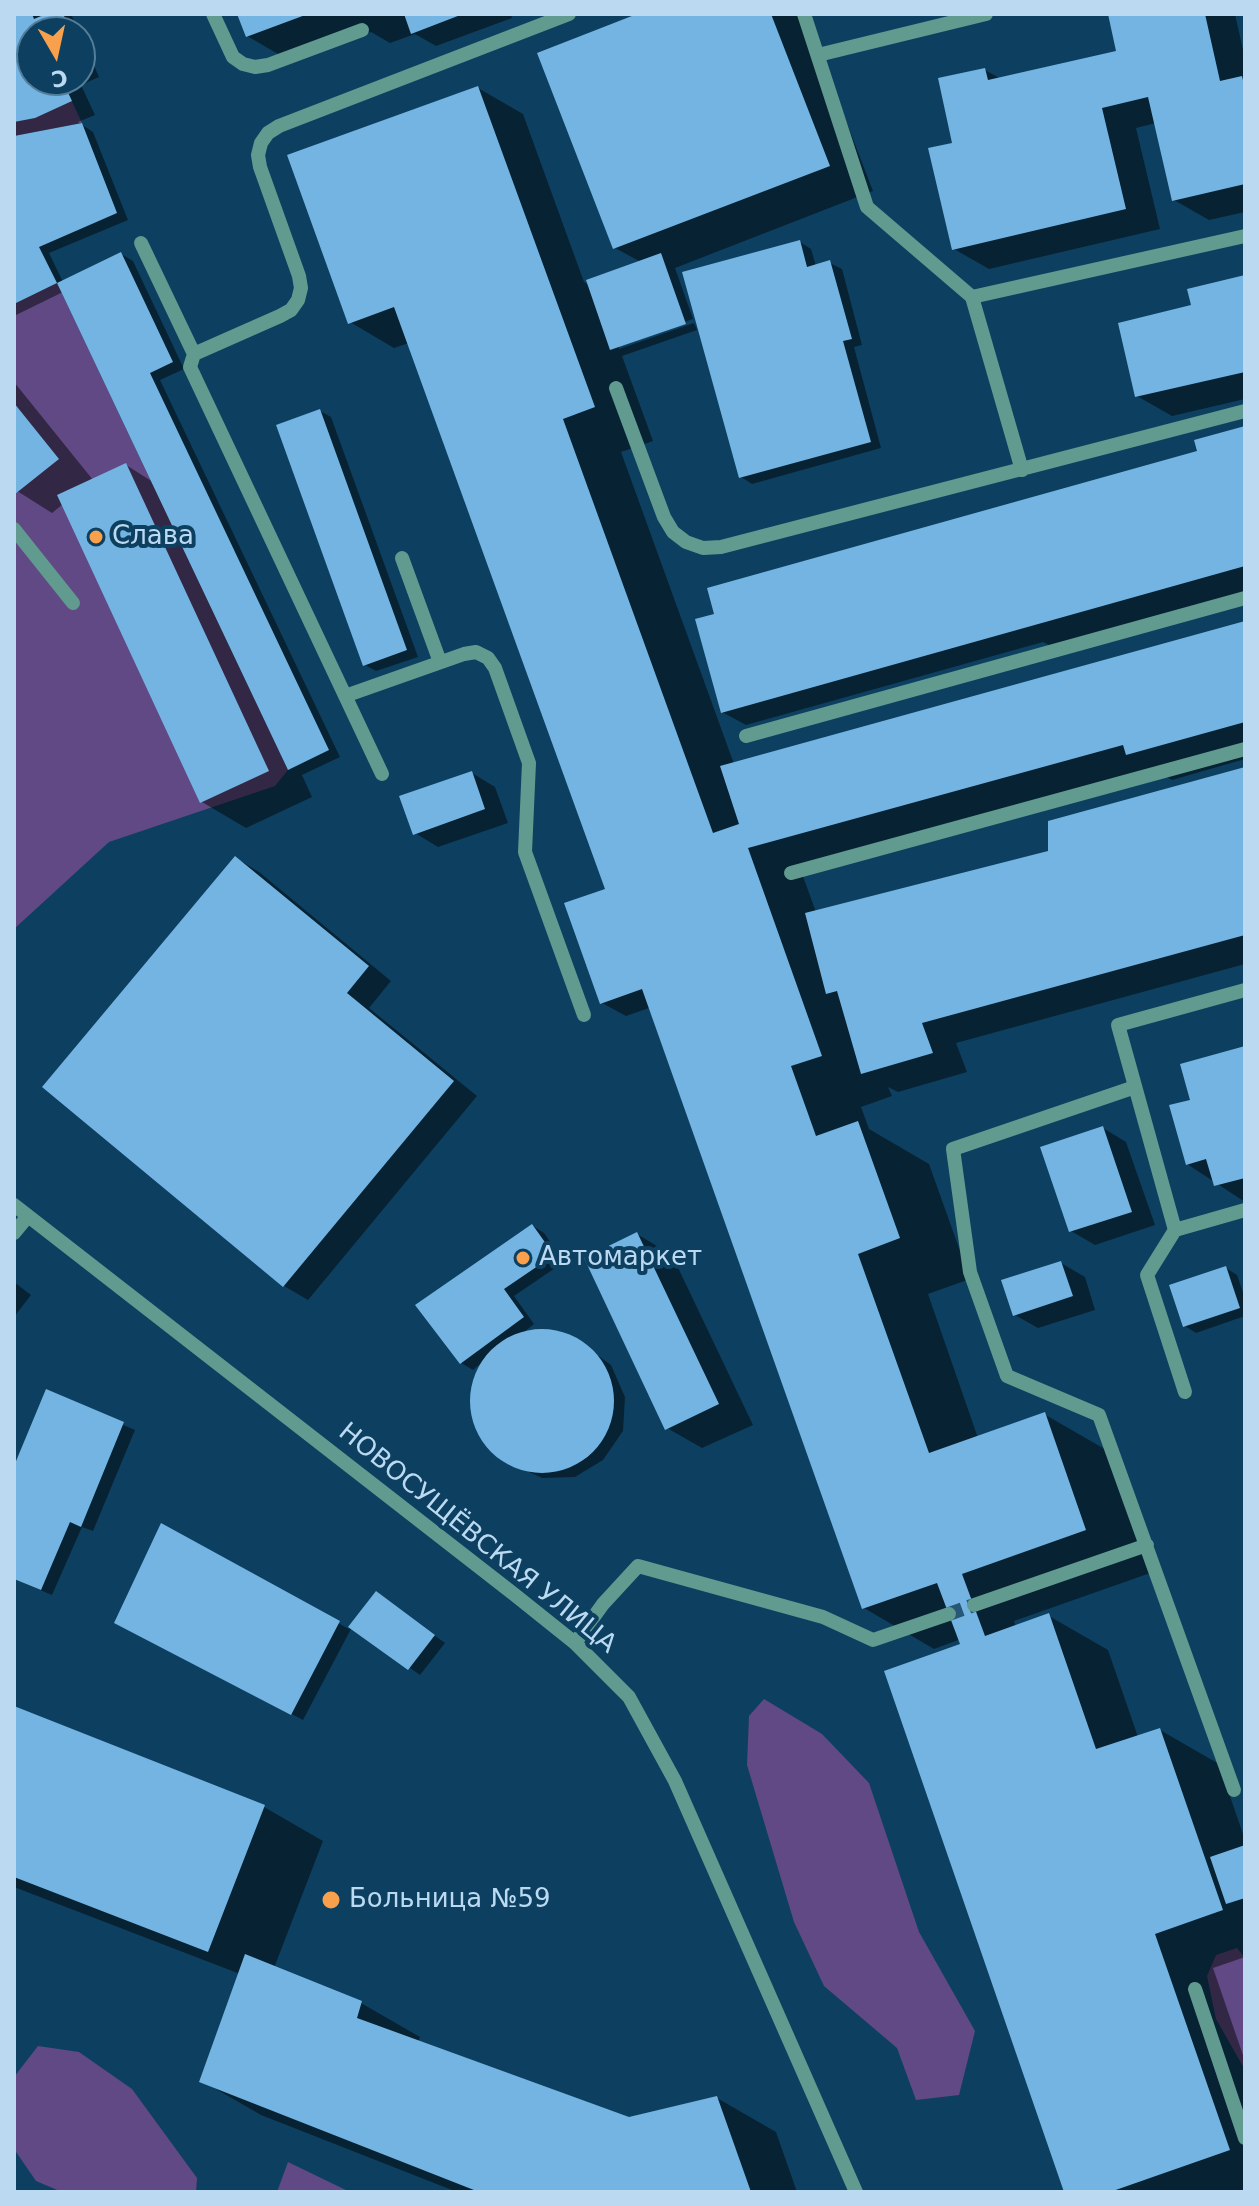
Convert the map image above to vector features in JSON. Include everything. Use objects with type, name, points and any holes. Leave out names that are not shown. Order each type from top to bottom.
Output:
[{"type":"street","points":[[213,14],[233,57],[255,67],[362,30]]},
{"type":"street","points":[[194,354],[280,316],[291,310],[298,300],[301,288],[299,276],[260,167],[258,155],[268,133],[279,126],[569,14]]},
{"type":"street","points":[[804,14],[867,207],[972,297],[1022,470]]},
{"type":"street","points":[[818,55],[986,14]]},
{"type":"street","points":[[972,297],[1245,236]]},
{"type":"street","points":[[141,243],[194,354],[190,367],[382,774]]},
{"type":"street","points":[[616,388],[664,517],[673,532],[686,542],[703,548],[721,547],[1245,411]]},
{"type":"street","points":[[14,529],[73,603]]},
{"type":"street","points":[[402,558],[440,662]]},
{"type":"street","points":[[746,736],[1245,598]]},
{"type":"street","points":[[345,696],[464,654],[476,652],[488,658],[495,668],[529,763],[525,852],[584,1015]]},
{"type":"street","points":[[791,873],[1245,749]]},
{"type":"street","points":[[1175,1230],[1118,1025],[1245,990]]},
{"type":"street","points":[[1135,1087],[953,1149],[970,1272],[1007,1376],[1099,1415],[1234,1790]]},
{"type":"street","name":"НОВОСУЩЁВСКАЯ УЛИЦА","points":[[14,1205],[575,1643],[629,1697],[661,1752],[856,2192]]},
{"type":"street","points":[[1185,1392],[1147,1275],[1175,1230],[1245,1210]]},
{"type":"street","points":[[14,1233],[28,1216]]},
{"type":"street","points":[[974,1605],[1147,1545]]},
{"type":"street","points":[[575,1643],[603,1604],[638,1566],[823,1617],[873,1640],[949,1614]]},
{"type":"street","points":[[1195,1989],[1245,2138]]},
{"type":"shaded area","points":[[14,14],[32,14],[16,16],[16,96],[69,96],[82,123],[14,136]]},
{"type":"shaded area","name":"Слава","points":[[57,283],[288,770],[275,786],[109,842],[14,929],[14,304]]},
{"type":"shaded area","points":[[764,1699],[822,1734],[869,1783],[919,1932],[975,2031],[959,2095],[916,2100],[897,2048],[824,1986],[794,1922],[747,1765],[749,1716]]},
{"type":"shaded area","points":[[1237,1948],[1245,1958],[1245,2070],[1216,2019],[1207,1976],[1216,1955]]},
{"type":"shaded area","points":[[38,2046],[79,2052],[132,2089],[197,2178],[196,2192],[62,2192],[36,2181],[14,2149],[14,2077]]},
{"type":"shaded area","points":[[288,2162],[350,2192],[277,2192]]},
{"type":"building","points":[[14,14],[32,14],[16,16],[16,96],[70,96],[72,101],[35,118],[14,122]]},
{"type":"building","points":[[237,14],[308,14],[246,37]]},
{"type":"building","points":[[404,14],[463,14],[411,34]]},
{"type":"building","points":[[637,14],[771,14],[830,166],[613,249],[537,53]]},
{"type":"building","points":[[1108,14],[1205,14],[1220,81],[1242,76],[1245,89],[1245,184],[1172,201],[1148,97],[1102,108],[1126,209],[952,250],[928,148],[952,143],[938,78],[985,68],[988,80],[1116,51]]},
{"type":"building","points":[[478,86],[595,407],[563,419],[713,833],[739,824],[720,766],[1245,621],[1245,722],[1126,755],[1123,745],[748,848],[822,1056],[791,1066],[816,1136],[858,1121],[900,1238],[858,1254],[929,1453],[1045,1412],[1086,1530],[962,1574],[985,1636],[1049,1613],[1096,1749],[1160,1728],[1223,1910],[1155,1934],[1230,2150],[1110,2192],[1064,2192],[884,1671],[960,1644],[937,1583],[862,1609],[642,989],[600,1004],[564,903],[605,889],[394,307],[348,324],[287,155]]},
{"type":"building","points":[[82,123],[117,213],[39,247],[57,283],[14,304],[14,136]]},
{"type":"building","points":[[800,240],[807,267],[830,260],[852,339],[843,341],[871,442],[739,478],[682,272]]},
{"type":"building","points":[[121,252],[173,362],[150,373],[329,750],[288,770],[57,283]]},
{"type":"building","points":[[661,253],[686,324],[610,350],[586,280]]},
{"type":"building","points":[[1245,275],[1245,372],[1135,397],[1118,323],[1191,305],[1187,289]]},
{"type":"building","points":[[14,403],[59,459],[15,494],[14,493]]},
{"type":"building","points":[[320,409],[407,650],[363,666],[276,425]]},
{"type":"building","points":[[1245,426],[1245,566],[721,713],[695,619],[714,614],[707,588],[1197,451],[1194,440]]},
{"type":"building","points":[[126,463],[269,771],[200,803],[57,495]]},
{"type":"building","points":[[1245,767],[1245,935],[922,1023],[933,1053],[861,1074],[837,991],[826,994],[805,913],[1048,851],[1048,821]]},
{"type":"building","points":[[472,771],[485,809],[413,835],[399,796]]},
{"type":"building","points":[[235,856],[369,966],[347,993],[454,1081],[283,1287],[42,1087]]},
{"type":"building","points":[[1245,1046],[1245,1178],[1214,1186],[1206,1159],[1186,1165],[1169,1105],[1190,1100],[1180,1064]]},
{"type":"building","points":[[1103,1126],[1132,1212],[1069,1232],[1040,1147]]},
{"type":"building","points":[[532,1224],[554,1255],[504,1289],[524,1317],[460,1364],[415,1305]]},
{"type":"building","points":[[637,1232],[719,1404],[665,1430],[584,1258]]},
{"type":"building","points":[[1061,1261],[1073,1296],[1013,1316],[1001,1280]]},
{"type":"building","points":[[1226,1266],[1240,1308],[1183,1327],[1169,1285]]},
{"type":"building","points":[[542,1329],[569,1335],[593,1350],[608,1374],[614,1401],[608,1428],[593,1452],[569,1467],[542,1473],[515,1467],[491,1452],[476,1428],[470,1401],[476,1374],[491,1350],[515,1335]]},
{"type":"building","points":[[46,1389],[124,1422],[81,1527],[70,1522],[41,1590],[14,1579],[14,1466]]},
{"type":"building","points":[[161,1523],[340,1621],[291,1715],[114,1623]]},
{"type":"building","points":[[376,1591],[435,1635],[408,1670],[348,1627]]},
{"type":"building","points":[[14,1706],[265,1805],[208,1952],[14,1877]]},
{"type":"building","points":[[1245,1845],[1245,1898],[1226,1904],[1210,1857]]},
{"type":"building","points":[[245,1954],[362,2001],[357,2018],[629,2117],[717,2096],[751,2192],[479,2192],[199,2082]]},
{"type":"tunnel","points":[[949,1614],[974,1605]]},
{"type":"place","name":"Слава","points":[[96,537]]},
{"type":"place","name":"Автомаркет","points":[[523,1258]]},
{"type":"place","name":"Больница №59","points":[[331,1900]]}]
